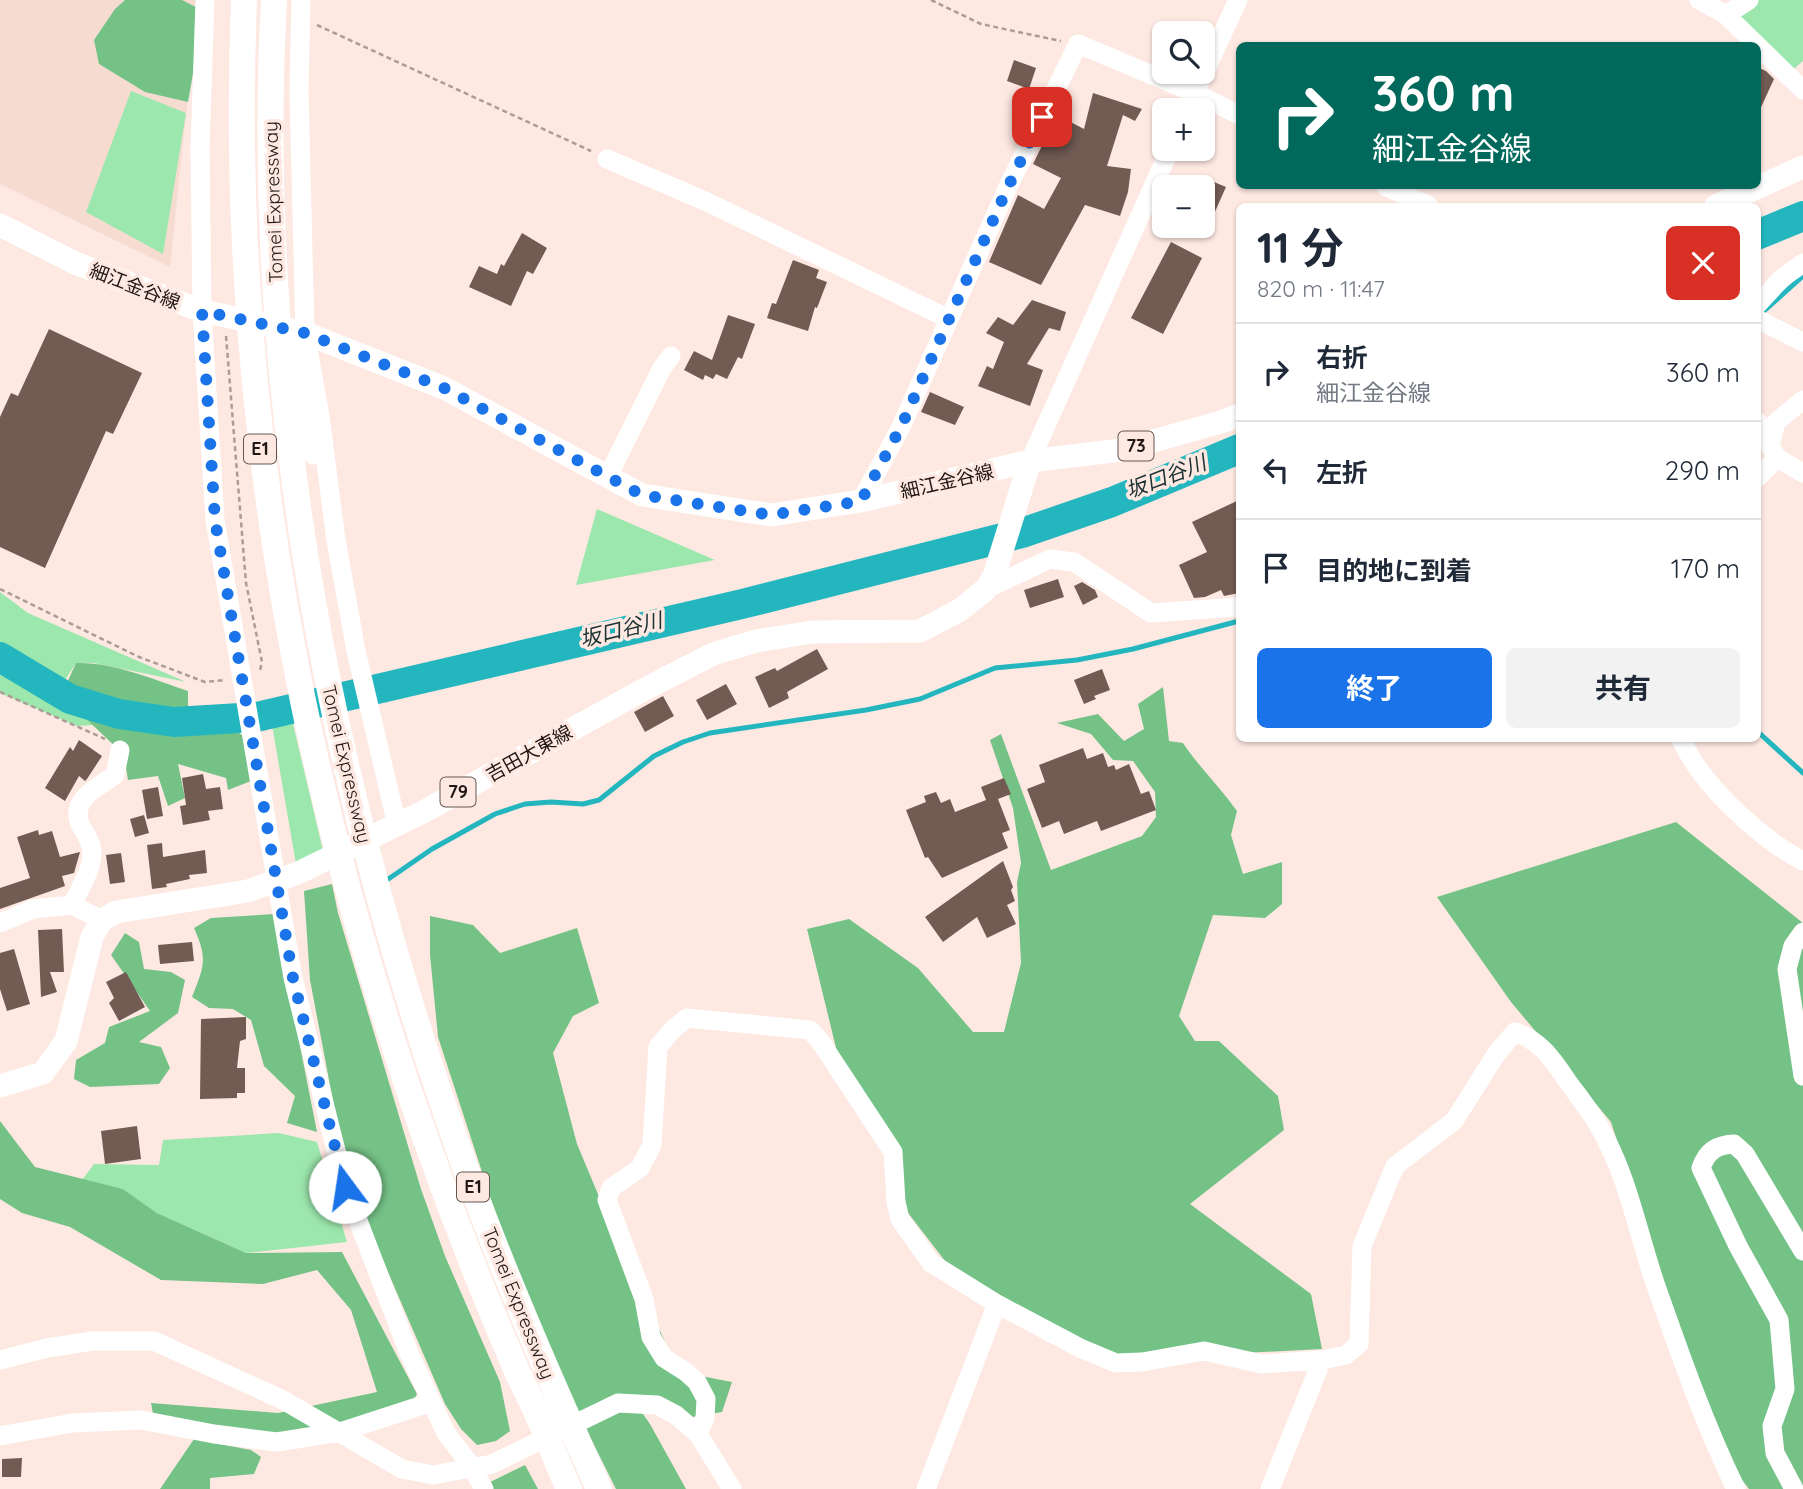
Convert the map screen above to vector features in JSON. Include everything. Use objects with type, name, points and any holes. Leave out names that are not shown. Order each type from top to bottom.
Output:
[{"type":"highway","name":"Tomei Expressway","points":[[244,0],[244,249],[258,429],[270,523],[309,732],[366,958],[446,1192],[517,1371],[569,1489]]},
{"type":"highway","name":"Tomei Expressway","points":[[274,0],[270,137],[273,241],[291,444],[307,567],[325,671],[373,875],[401,975],[468,1174],[526,1324],[599,1489]]},
{"type":"main road","points":[[1761,186],[1803,167]]},
{"type":"main road","points":[[1723,203],[1754,189]]},
{"type":"main road","name":"細江金谷線","points":[[0,225],[75,263],[202,311],[298,331],[444,388],[642,495],[771,515],[1027,471]]},
{"type":"main road","name":"73","points":[[1027,471],[1121,450],[1236,416]]},
{"type":"main road","points":[[990,583],[1027,471]]},
{"type":"main road","name":"吉田大東線","points":[[102,920],[117,912],[248,891],[298,873],[391,827],[713,654],[755,641],[812,632],[920,631],[961,610],[990,583]]},
{"type":"main road","points":[[0,1086],[43,1073],[66,1041],[92,937],[102,920]]},
{"type":"street","points":[[205,0],[200,148],[202,311],[215,520],[293,978],[345,1187],[410,1353],[446,1433],[482,1465],[484,1489]]},
{"type":"street","points":[[1193,98],[1238,0]]},
{"type":"street","points":[[1699,0],[1726,15],[1754,42]]},
{"type":"street","points":[[1726,15],[1749,0]]},
{"type":"street","points":[[300,8],[301,230],[298,331],[320,416],[361,724],[391,827]]},
{"type":"street","points":[[861,501],[901,427],[1007,189],[1077,44],[1183,98]]},
{"type":"street","points":[[1761,49],[1803,90]]},
{"type":"street","points":[[1215,108],[1236,114]]},
{"type":"street","points":[[607,159],[705,201],[949,319]]},
{"type":"street","points":[[1027,471],[1165,161]]},
{"type":"street","points":[[1392,189],[1422,203]]},
{"type":"street","points":[[1761,301],[1782,278],[1803,263]]},
{"type":"street","points":[[1761,321],[1803,342]]},
{"type":"street","points":[[608,477],[662,368],[671,356]]},
{"type":"street","points":[[1761,472],[1773,452],[1776,422],[1803,400]]},
{"type":"street","points":[[1761,429],[1773,452],[1803,473]]},
{"type":"street","points":[[990,583],[1050,559],[1074,562],[1151,613],[1236,607]]},
{"type":"street","points":[[352,655],[378,745],[391,827]]},
{"type":"street","points":[[1682,742],[1697,767],[1737,811],[1780,849],[1803,861]]},
{"type":"street","points":[[72,905],[93,857],[92,845],[77,820],[78,808],[84,795],[115,775],[120,751]]},
{"type":"street","points":[[0,923],[33,909],[72,905],[102,920]]},
{"type":"street","points":[[1803,932],[1793,946],[1787,969],[1803,1076]]},
{"type":"street","points":[[698,1434],[705,1418],[706,1399],[697,1382],[664,1358],[651,1337],[643,1299],[607,1200],[611,1188],[640,1168],[652,1145],[657,1047],[687,1018],[810,1030],[893,1152],[896,1202],[900,1219],[930,1263],[997,1304],[1080,1348],[1116,1363],[1142,1362],[1204,1351],[1262,1364],[1322,1360],[1346,1355],[1359,1344],[1362,1247],[1395,1166],[1454,1121],[1497,1053],[1515,1032],[1529,1037],[1546,1050],[1601,1129],[1610,1147],[1695,1393],[1735,1489]]},
{"type":"street","points":[[1794,1489],[1776,1453],[1772,1426],[1785,1389],[1779,1320],[1738,1246],[1701,1168],[1705,1155],[1719,1144],[1734,1144],[1745,1154],[1803,1251]]},
{"type":"street","points":[[926,1489],[997,1304]]},
{"type":"street","points":[[0,1360],[47,1348],[92,1341],[155,1341],[283,1400],[402,1469],[433,1475],[482,1465],[618,1403],[657,1405],[676,1415],[698,1434],[732,1489]]},
{"type":"street","points":[[1270,1489],[1322,1360]]},
{"type":"street","points":[[0,1436],[73,1423],[141,1420],[214,1434],[277,1442],[340,1432],[432,1402]]},
{"type":"path","points":[[932,0],[981,24],[1077,44]]},
{"type":"path","points":[[300,8],[607,159]]},
{"type":"path","points":[[0,589],[139,657]]},
{"type":"path","points":[[0,692],[102,737],[120,751]]},
{"type":"shaded area","points":[[0,0],[198,0],[170,267],[0,184]]},
{"type":"green space","points":[[125,0],[182,0],[204,11],[188,102],[145,92],[99,64],[94,40],[115,9]]},
{"type":"green space","points":[[1755,0],[1803,0],[1803,61],[1787,75],[1761,47],[1761,42],[1756,42],[1732,16]]},
{"type":"green space","points":[[131,91],[186,113],[163,254],[86,212]]},
{"type":"green space","points":[[597,509],[715,560],[576,585]]},
{"type":"green space","points":[[0,592],[28,613],[186,682],[94,663],[76,663],[60,688],[93,725],[77,726],[0,693]]},
{"type":"green space","points":[[76,663],[119,668],[188,691],[188,735],[229,725],[243,736],[251,781],[228,790],[226,778],[178,764],[185,798],[168,806],[158,776],[128,780],[124,755],[78,711],[66,685]]},
{"type":"green space","points":[[1163,687],[1169,741],[1183,743],[1237,811],[1231,835],[1243,874],[1282,862],[1282,904],[1265,918],[1213,915],[1179,1016],[1195,1041],[1219,1041],[1278,1096],[1284,1130],[1190,1204],[1311,1294],[1322,1349],[1081,1355],[962,1283],[905,1209],[885,1124],[837,1052],[807,929],[849,919],[918,968],[973,1032],[1004,1032],[1021,963],[1017,882],[1021,863],[1013,808],[990,740],[1001,734],[1051,870],[1142,836],[1156,817],[1155,792],[1133,761],[1113,760],[1091,734],[1057,723],[1098,714],[1124,741],[1144,729],[1138,704]]},
{"type":"green space","points":[[293,724],[325,859],[296,864],[272,725]]},
{"type":"green space","points":[[1676,822],[1803,923],[1803,1489],[1749,1489],[1736,1472],[1671,1309],[1611,1122],[1511,1002],[1437,897]]},
{"type":"green space","points":[[332,884],[338,913],[421,1189],[445,1256],[500,1382],[510,1431],[496,1441],[477,1445],[461,1429],[445,1404],[374,1240],[337,1122],[310,980],[304,891]]},
{"type":"green space","points":[[274,914],[317,1132],[287,1123],[295,1096],[264,1066],[251,1020],[233,1009],[209,1008],[192,997],[203,963],[194,928],[211,918]]},
{"type":"green space","points":[[430,916],[473,925],[500,953],[577,928],[599,1003],[573,1016],[553,1053],[577,1144],[626,1261],[671,1354],[701,1376],[732,1382],[722,1412],[692,1417],[636,1404],[686,1489],[616,1489],[578,1413],[498,1221],[438,1037],[430,955]]},
{"type":"green space","points":[[125,933],[139,942],[144,969],[171,972],[185,980],[178,1013],[139,1042],[161,1047],[170,1068],[159,1084],[90,1087],[74,1079],[76,1060],[105,1043],[109,1027],[150,1011],[111,955]]},
{"type":"green space","points":[[0,1121],[35,1167],[123,1189],[157,1213],[246,1253],[342,1252],[417,1394],[411,1404],[266,1441],[153,1414],[151,1403],[278,1413],[377,1392],[351,1310],[317,1270],[263,1284],[161,1280],[70,1227],[22,1213],[0,1199]]},
{"type":"green space","points":[[279,1133],[317,1142],[347,1242],[246,1253],[157,1213],[123,1189],[82,1180],[94,1164],[159,1165],[163,1140]]},
{"type":"green space","points":[[194,1439],[251,1450],[261,1457],[254,1474],[210,1478],[210,1489],[160,1489]]},
{"type":"green space","points":[[525,1465],[538,1489],[476,1489]]},
{"type":"building","points":[[1014,60],[1036,68],[1029,89],[1007,81]]},
{"type":"building","points":[[1761,69],[1774,79],[1761,107]]},
{"type":"building","points":[[1093,93],[1142,109],[1135,121],[1123,115],[1107,166],[1131,169],[1128,192],[1120,216],[1085,205],[1041,285],[989,262],[1018,195],[1044,209],[1061,178],[1033,164],[1057,115],[1084,129]]},
{"type":"building","points":[[1215,182],[1226,187],[1215,212]]},
{"type":"building","points":[[522,233],[547,248],[533,274],[527,271],[511,306],[469,287],[479,266],[497,274]]},
{"type":"building","points":[[1171,242],[1202,258],[1163,334],[1131,318]]},
{"type":"building","points":[[793,260],[819,270],[816,278],[827,282],[817,308],[815,307],[808,331],[767,318],[772,303],[776,304]]},
{"type":"building","points":[[1032,300],[1066,312],[1060,331],[1049,328],[1027,364],[1043,370],[1030,406],[978,386],[987,366],[993,369],[1004,342],[986,333],[998,317],[1013,325]]},
{"type":"building","points":[[728,315],[755,324],[742,359],[738,357],[727,379],[716,374],[713,379],[705,375],[703,380],[684,370],[694,351],[712,360]]},
{"type":"building","points":[[49,329],[142,373],[113,434],[106,431],[45,568],[0,547],[0,417],[11,393],[18,396]]},
{"type":"building","points":[[930,392],[964,407],[955,425],[921,412]]},
{"type":"building","points":[[1236,501],[1236,594],[1224,596],[1221,590],[1205,597],[1194,598],[1179,565],[1207,552],[1192,522]]},
{"type":"building","points":[[1058,579],[1064,597],[1030,608],[1024,590]]},
{"type":"building","points":[[1082,582],[1095,590],[1098,597],[1083,605],[1074,586]]},
{"type":"building","points":[[817,649],[828,669],[787,692],[789,698],[769,708],[755,677],[775,668],[777,671]]},
{"type":"building","points":[[1102,669],[1110,690],[1094,696],[1096,699],[1084,704],[1074,680]]},
{"type":"building","points":[[726,684],[737,704],[707,720],[696,700]]},
{"type":"building","points":[[663,696],[674,716],[645,732],[634,712]]},
{"type":"building","points":[[79,740],[102,756],[85,781],[79,776],[65,801],[45,788],[70,747],[73,751]]},
{"type":"building","points":[[1083,748],[1087,759],[1103,753],[1108,767],[1114,765],[1116,770],[1129,764],[1141,794],[1149,791],[1156,810],[1101,831],[1097,821],[1064,834],[1059,821],[1042,828],[1027,789],[1045,782],[1039,765]]},
{"type":"building","points":[[203,774],[206,789],[220,787],[223,809],[208,811],[210,820],[183,825],[180,806],[186,805],[182,778]]},
{"type":"building","points":[[1004,778],[1011,794],[998,799],[1010,830],[1002,833],[1008,848],[942,878],[928,857],[925,858],[906,810],[926,802],[924,796],[936,792],[941,803],[950,799],[955,812],[986,800],[981,787]]},
{"type":"building","points":[[158,787],[163,816],[147,819],[142,790]]},
{"type":"building","points":[[144,815],[149,833],[135,837],[130,819]]},
{"type":"building","points":[[38,830],[39,835],[52,831],[60,857],[80,852],[74,873],[62,876],[65,886],[0,909],[0,888],[30,878],[17,837]]},
{"type":"building","points":[[162,843],[163,857],[205,850],[207,873],[189,875],[190,879],[152,889],[147,845]]},
{"type":"building","points":[[121,853],[125,882],[110,884],[106,855]]},
{"type":"building","points":[[1003,861],[1013,887],[1011,890],[1015,901],[1007,905],[1016,924],[987,938],[977,917],[943,942],[925,917]]},
{"type":"building","points":[[62,929],[64,972],[50,972],[57,992],[41,997],[38,930]]},
{"type":"building","points":[[192,942],[194,961],[160,964],[158,945]]},
{"type":"building","points":[[14,949],[30,1004],[7,1011],[0,989],[0,953]]},
{"type":"building","points":[[126,972],[145,1007],[119,1021],[109,1003],[114,998],[106,982]]},
{"type":"building","points":[[246,1017],[246,1039],[240,1041],[237,1068],[245,1068],[245,1093],[237,1093],[237,1098],[200,1099],[201,1019]]},
{"type":"building","points":[[137,1126],[141,1159],[105,1164],[101,1131]]},
{"type":"building","points":[[22,1458],[21,1477],[2,1477],[2,1459]]},
{"type":"waterway","name":"坂口谷川","points":[[1761,233],[1803,216]]},
{"type":"waterway","points":[[1764,311],[1803,276]]},
{"type":"waterway","name":"坂口谷川","points":[[0,657],[70,699],[119,714],[174,722],[257,717],[742,604],[1022,533],[1112,502],[1236,450]]},
{"type":"waterway","points":[[384,882],[432,849],[495,814],[525,804],[583,804],[599,800],[654,756],[710,733],[866,710],[920,699],[995,668],[1077,660],[1133,649],[1236,622]]},
{"type":"waterway","points":[[1761,735],[1803,773]]},
{"type":"route","points":[[345,1187],[293,978],[215,520],[202,311],[305,333],[444,388],[642,495],[771,515],[861,501],[901,427],[1042,117]]}]
